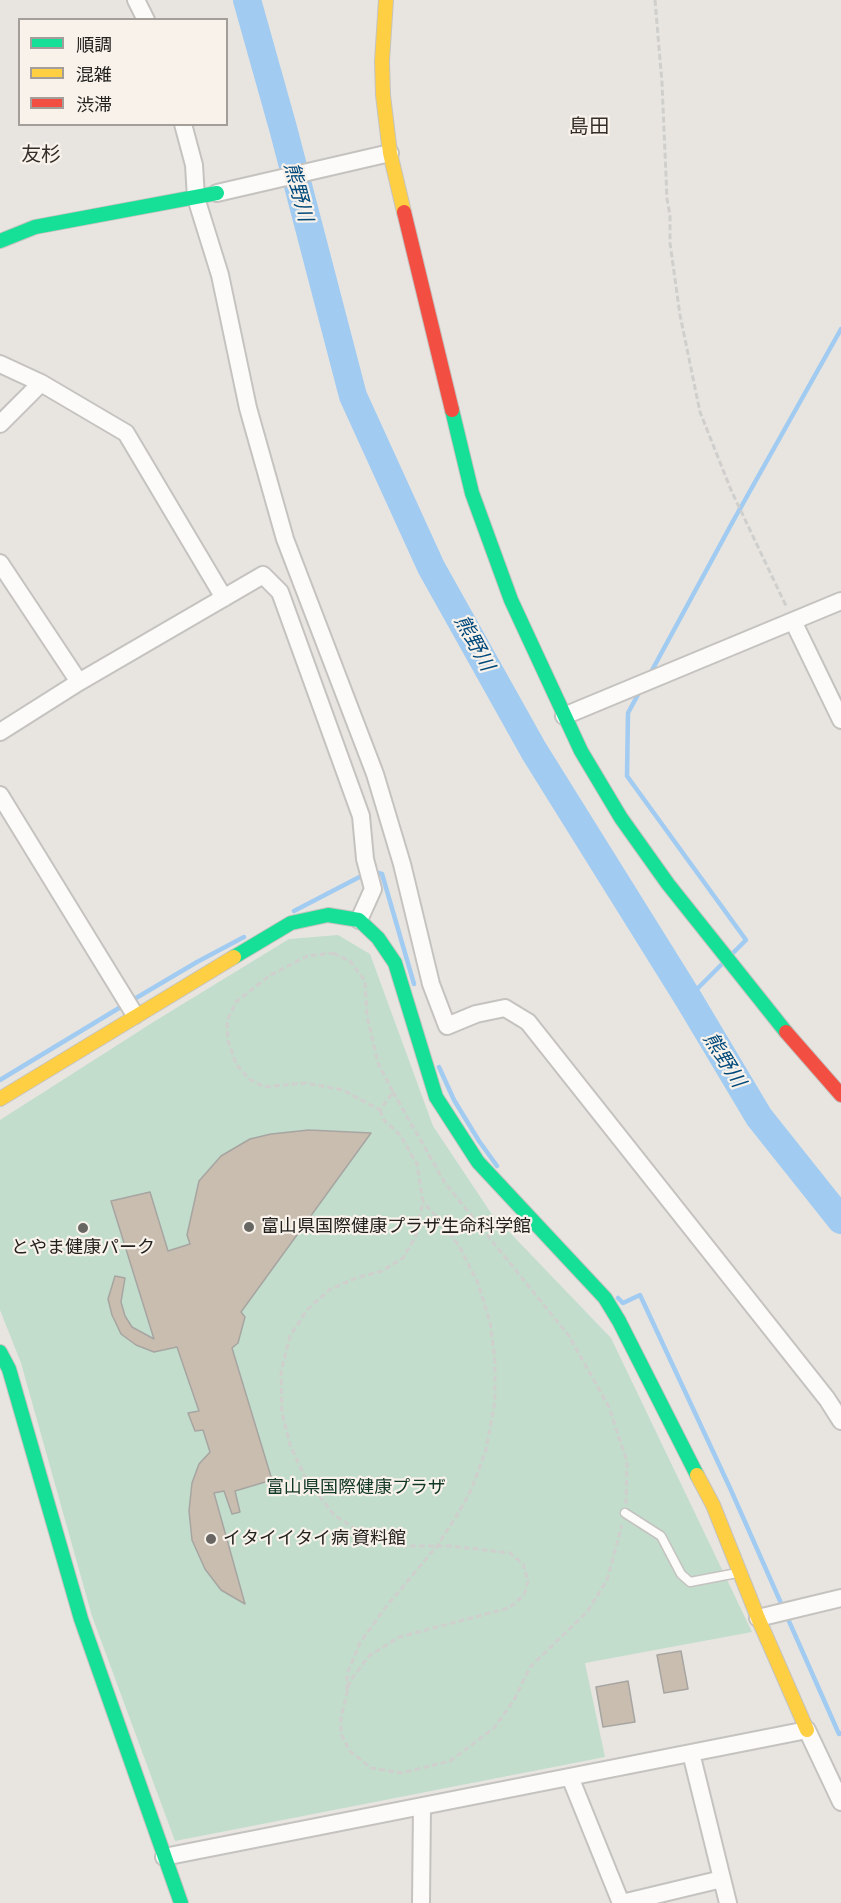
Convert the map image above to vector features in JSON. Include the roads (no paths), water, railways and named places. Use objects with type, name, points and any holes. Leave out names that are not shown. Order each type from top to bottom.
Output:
[{"type":"street","points":[[136,0],[145,18]]},
{"type":"street","points":[[386,0],[382,61],[383,95],[390,153],[472,493],[512,600],[581,751],[621,818],[668,885],[790,1037],[841,1095]]},
{"type":"street","points":[[184,126],[194,165],[196,198],[220,275],[248,408],[285,539],[375,774],[402,864],[431,984],[447,1026],[476,1014],[505,1008],[528,1022],[827,1399],[841,1421]]},
{"type":"street","points":[[0,241],[35,227],[196,198],[390,153]]},
{"type":"street","points":[[0,364],[41,383],[126,433],[224,598]]},
{"type":"street","points":[[0,424],[41,383]]},
{"type":"street","points":[[0,563],[79,682]]},
{"type":"street","points":[[0,732],[79,682],[263,575],[280,592],[362,816],[364,859],[373,889],[359,920]]},
{"type":"street","points":[[564,716],[841,601]]},
{"type":"street","points":[[793,621],[841,720]]},
{"type":"street","points":[[0,795],[135,1015]]},
{"type":"street","points":[[0,1099],[291,922],[328,915],[359,920],[378,938],[394,963],[436,1097],[478,1162],[613,1310],[712,1505],[758,1618],[841,1802]]},
{"type":"street","points":[[0,1352],[9,1369],[81,1619],[181,1903]]},
{"type":"street","points":[[758,1618],[841,1598]]},
{"type":"street","points":[[164,1857],[807,1730]]},
{"type":"street","points":[[691,1753],[728,1903]]},
{"type":"street","points":[[570,1777],[621,1903],[722,1879]]},
{"type":"street","points":[[421,1903],[422,1806]]},
{"type":"lane","points":[[625,1513],[661,1536],[681,1574],[690,1582],[740,1572]]},
{"type":"waterway","name":"熊野川","points":[[247,0],[353,396],[431,567],[534,751],[688,998],[759,1117],[841,1220]]},
{"type":"waterway","points":[[650,674],[841,329]]},
{"type":"waterway","points":[[641,689],[628,713],[627,776],[746,940],[732,954]]},
{"type":"waterway","points":[[294,911],[371,871],[382,874],[414,984]]},
{"type":"waterway","points":[[131,1001],[244,937]]},
{"type":"waterway","points":[[688,998],[722,964]]},
{"type":"waterway","points":[[0,1080],[124,1005]]},
{"type":"waterway","points":[[439,1067],[454,1100],[497,1166]]},
{"type":"waterway","points":[[618,1298],[623,1303],[640,1295],[730,1488],[839,1734],[841,1733]]},
{"type":"place","name":"富山県国際健康プラザ生命科学館","points":[[249,1227]]},
{"type":"place","name":"とやま健康パーク","points":[[83,1228]]},
{"type":"place","name":"イタイイタイ病 資料館","points":[[211,1539]]},
{"type":"district","name":"島田","points":[[589,127]]},
{"type":"district","name":"友杉","points":[[41,155]]},
{"type":"park label","name":"富山県国際健康プラザ","points":[[356,1488]]}]
